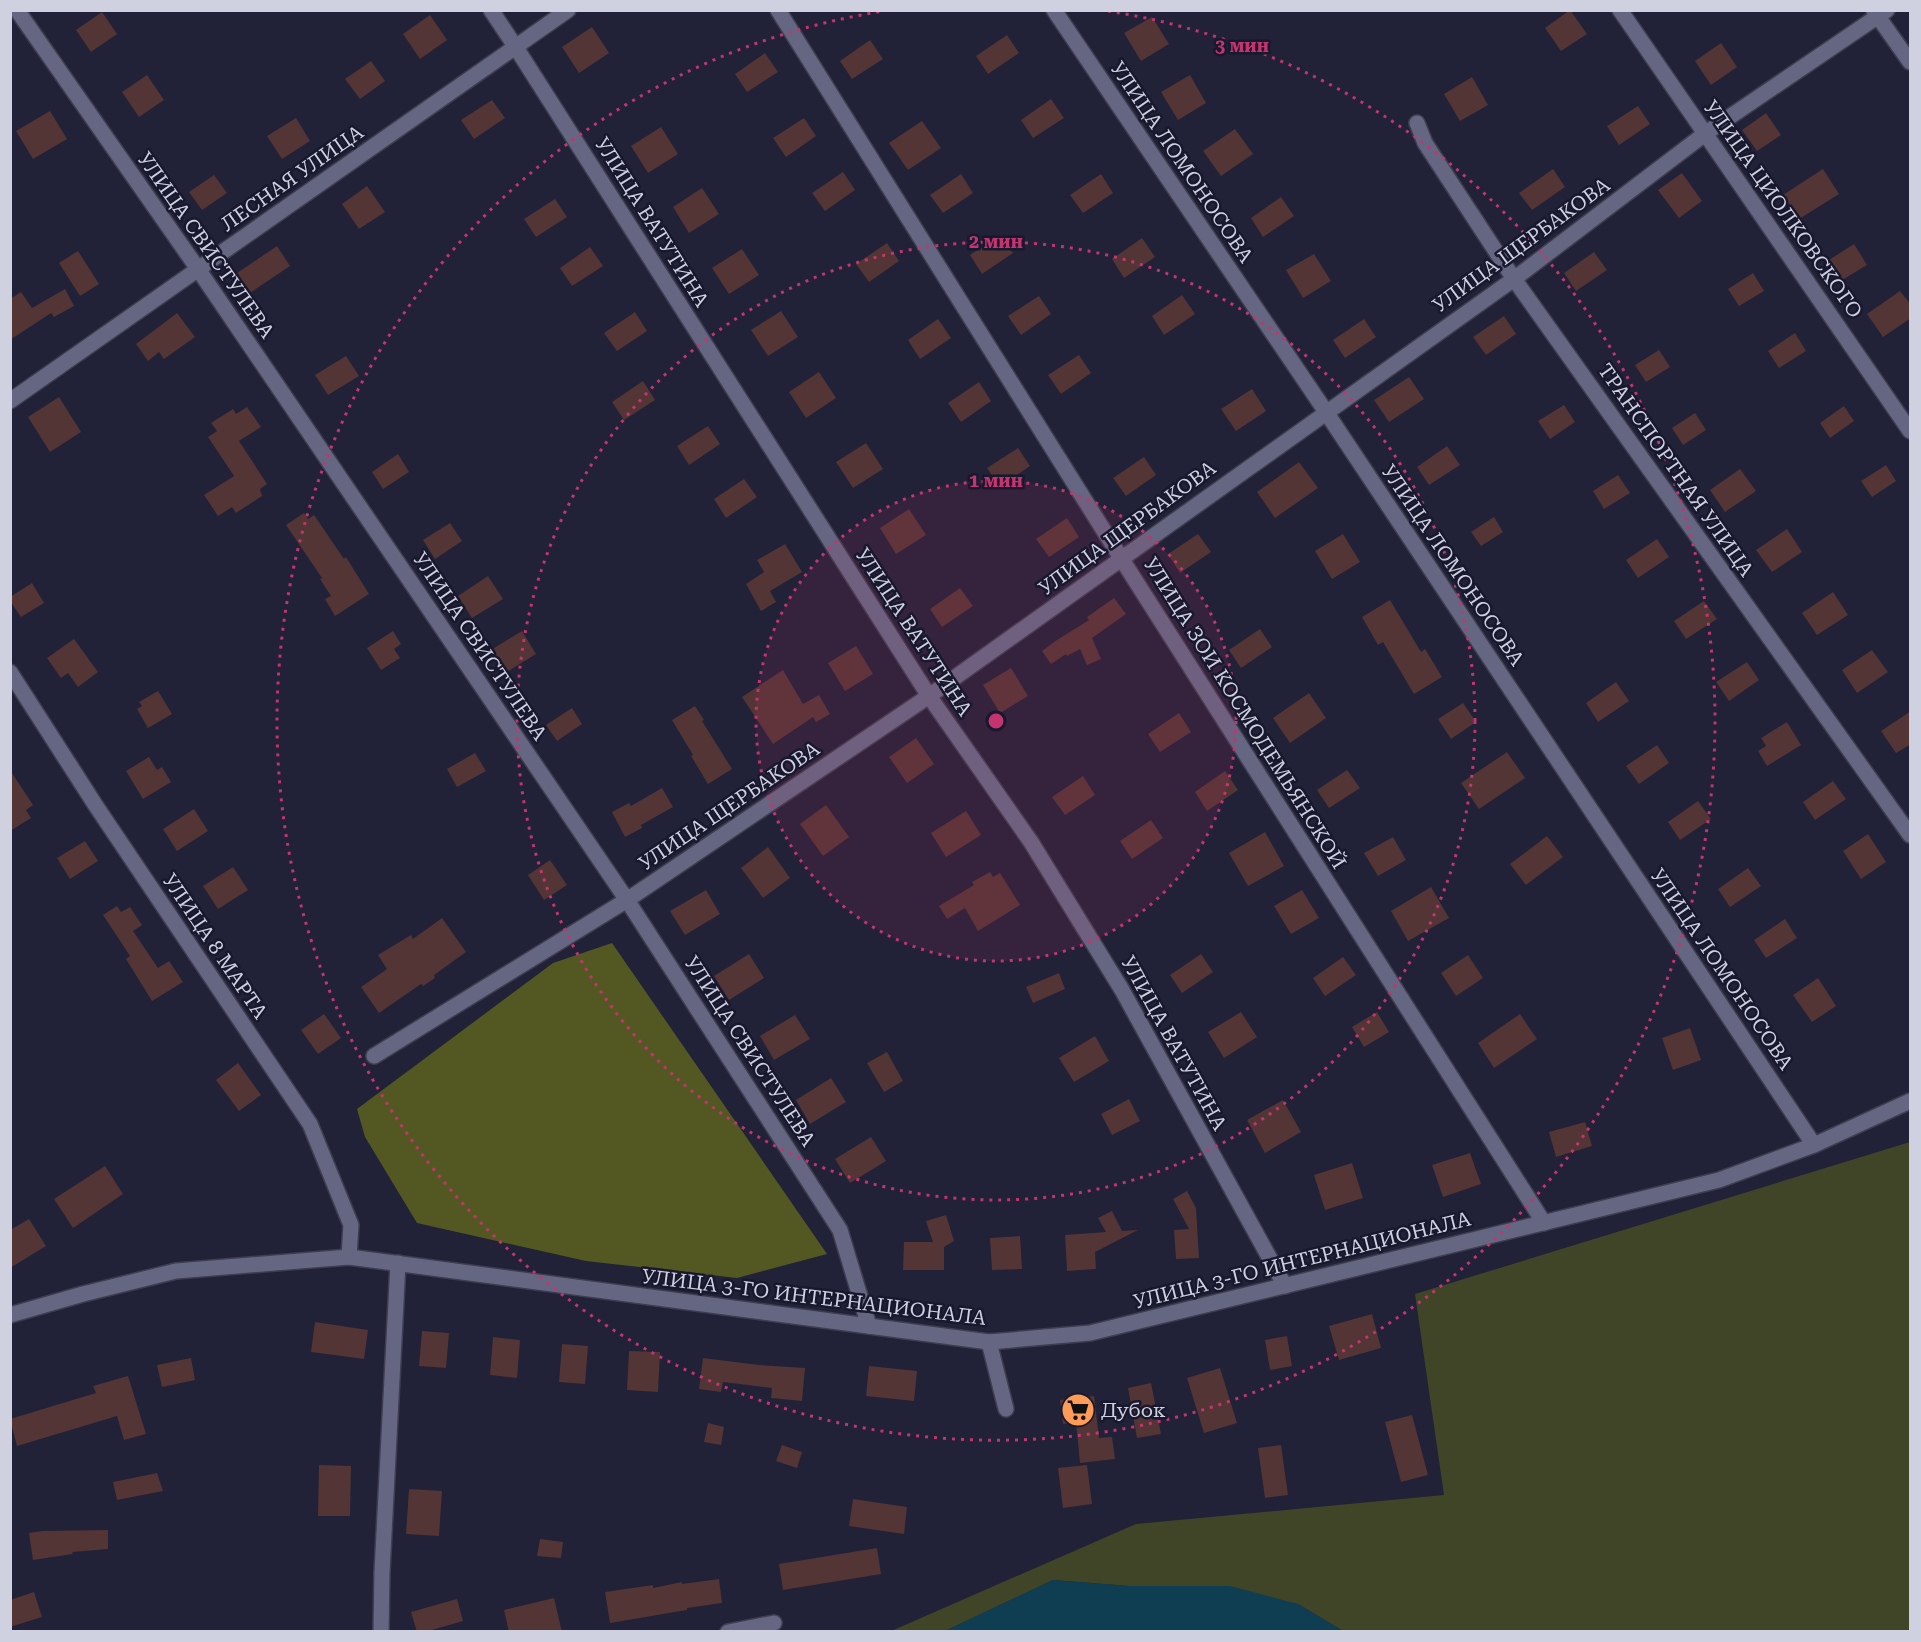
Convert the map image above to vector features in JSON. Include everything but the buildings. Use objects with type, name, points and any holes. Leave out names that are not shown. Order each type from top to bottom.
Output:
[{"type":"street","name":"УЛИЦА СВИСТУЛЕВА","points":[[17,10],[198,269],[627,900],[840,1230],[869,1326]]},
{"type":"street","name":"УЛИЦА ВАТУТИНА","points":[[490,10],[929,696],[1031,842],[1122,990],[1285,1286]]},
{"type":"street","name":"ЛЕСНАЯ УЛИЦА","points":[[10,400],[568,10]]},
{"type":"street","name":"УЛИЦА ЗОИ КОСМОДЕМЬЯНСКОЙ","points":[[778,10],[1121,558],[1544,1223]]},
{"type":"street","name":"УЛИЦА ЛОМОНОСОВА","points":[[1054,10],[1326,412],[1814,1145]]},
{"type":"street","name":"УЛИЦА ЦИОЛКОВСКОГО","points":[[1620,10],[1911,431]]},
{"type":"street","name":"УЛИЦА ЩЕРБАКОВА","points":[[374,1056],[627,900],[929,696],[1514,279],[1706,133],[1880,13]]},
{"type":"street","points":[[1880,13],[1911,62]]},
{"type":"street","name":"ТРАНСПОРТНАЯ УЛИЦА","points":[[1417,123],[1425,143],[1514,279],[1911,835]]},
{"type":"street","name":"УЛИЦА 8 МАРТА","points":[[10,672],[96,806],[310,1124],[351,1225],[349,1257]]},
{"type":"street","name":"УЛИЦА 3-ГО ИНТЕРНАЦИОНАЛА","points":[[10,1315],[82,1294],[176,1271],[349,1257],[988,1342],[1090,1334],[1719,1180],[1814,1145],[1911,1101]]},
{"type":"street","points":[[381,1632],[398,1263]]},
{"type":"street","points":[[988,1342],[1006,1409]]},
{"type":"street","points":[[728,1632],[774,1623]]},
{"type":"green space","points":[[612,943],[827,1254],[737,1278],[586,1261],[417,1223],[365,1137],[357,1109],[553,963]]},
{"type":"green space","points":[[1910,1142],[1910,1631],[1343,1631],[1298,1604],[1053,1580],[945,1631],[889,1632],[1136,1524],[1444,1495],[1415,1294]]},
{"type":"water","points":[[1053,1580],[1129,1586],[1230,1586],[1298,1604],[1343,1631],[945,1631]]},
{"type":"place","name":"Дубок","points":[[1078,1410]]}]
